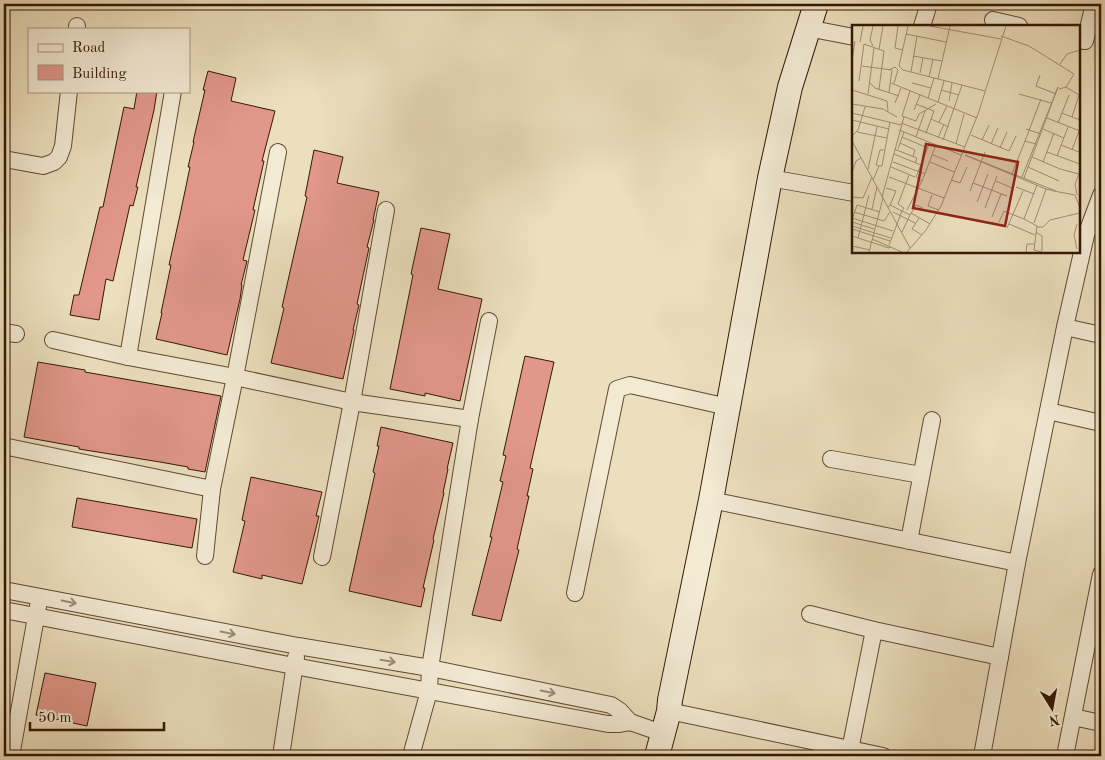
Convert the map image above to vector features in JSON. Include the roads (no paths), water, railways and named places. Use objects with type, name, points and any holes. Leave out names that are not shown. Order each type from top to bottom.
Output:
[{"type":"street","points":[[657,756],[666,722],[711,500],[770,178],[790,87],[816,4]]},
{"type":"street","points":[[922,25],[929,4]]},
{"type":"street","points":[[1080,40],[1084,41],[1094,4]]},
{"type":"street","points":[[993,20],[1015,25]]},
{"type":"street","points":[[807,28],[852,37]]},
{"type":"street","points":[[4,159],[43,166],[54,162],[59,157],[63,146],[69,92]]},
{"type":"street","points":[[128,357],[173,92]]},
{"type":"street","points":[[205,556],[212,489],[278,152]]},
{"type":"street","points":[[770,178],[852,193]]},
{"type":"street","points":[[982,756],[1017,563],[1065,326],[1101,194]]},
{"type":"street","points":[[322,557],[386,210]]},
{"type":"street","points":[[411,756],[429,691],[430,668],[470,419],[489,320]]},
{"type":"street","points":[[1065,326],[1101,335]]},
{"type":"street","points":[[53,340],[352,402],[470,419]]},
{"type":"street","points":[[575,593],[617,389],[630,385],[728,407]]},
{"type":"street","points":[[1048,411],[1101,423]]},
{"type":"street","points":[[908,541],[932,420]]},
{"type":"street","points":[[8,447],[212,489]]},
{"type":"street","points":[[831,459],[921,475]]},
{"type":"street","points":[[711,500],[1017,563]]},
{"type":"street","points":[[1065,756],[1101,574]]},
{"type":"street","points":[[4,590],[298,646],[430,668],[611,705],[620,711],[630,722]]},
{"type":"street","points":[[11,756],[40,596]]},
{"type":"street","points":[[4,610],[608,724],[666,722],[883,756]]},
{"type":"street","points":[[810,614],[874,630],[1000,656]]},
{"type":"street","points":[[850,750],[874,630]]},
{"type":"street","points":[[281,756],[298,646]]},
{"type":"street","points":[[1073,717],[1101,723]]}]
